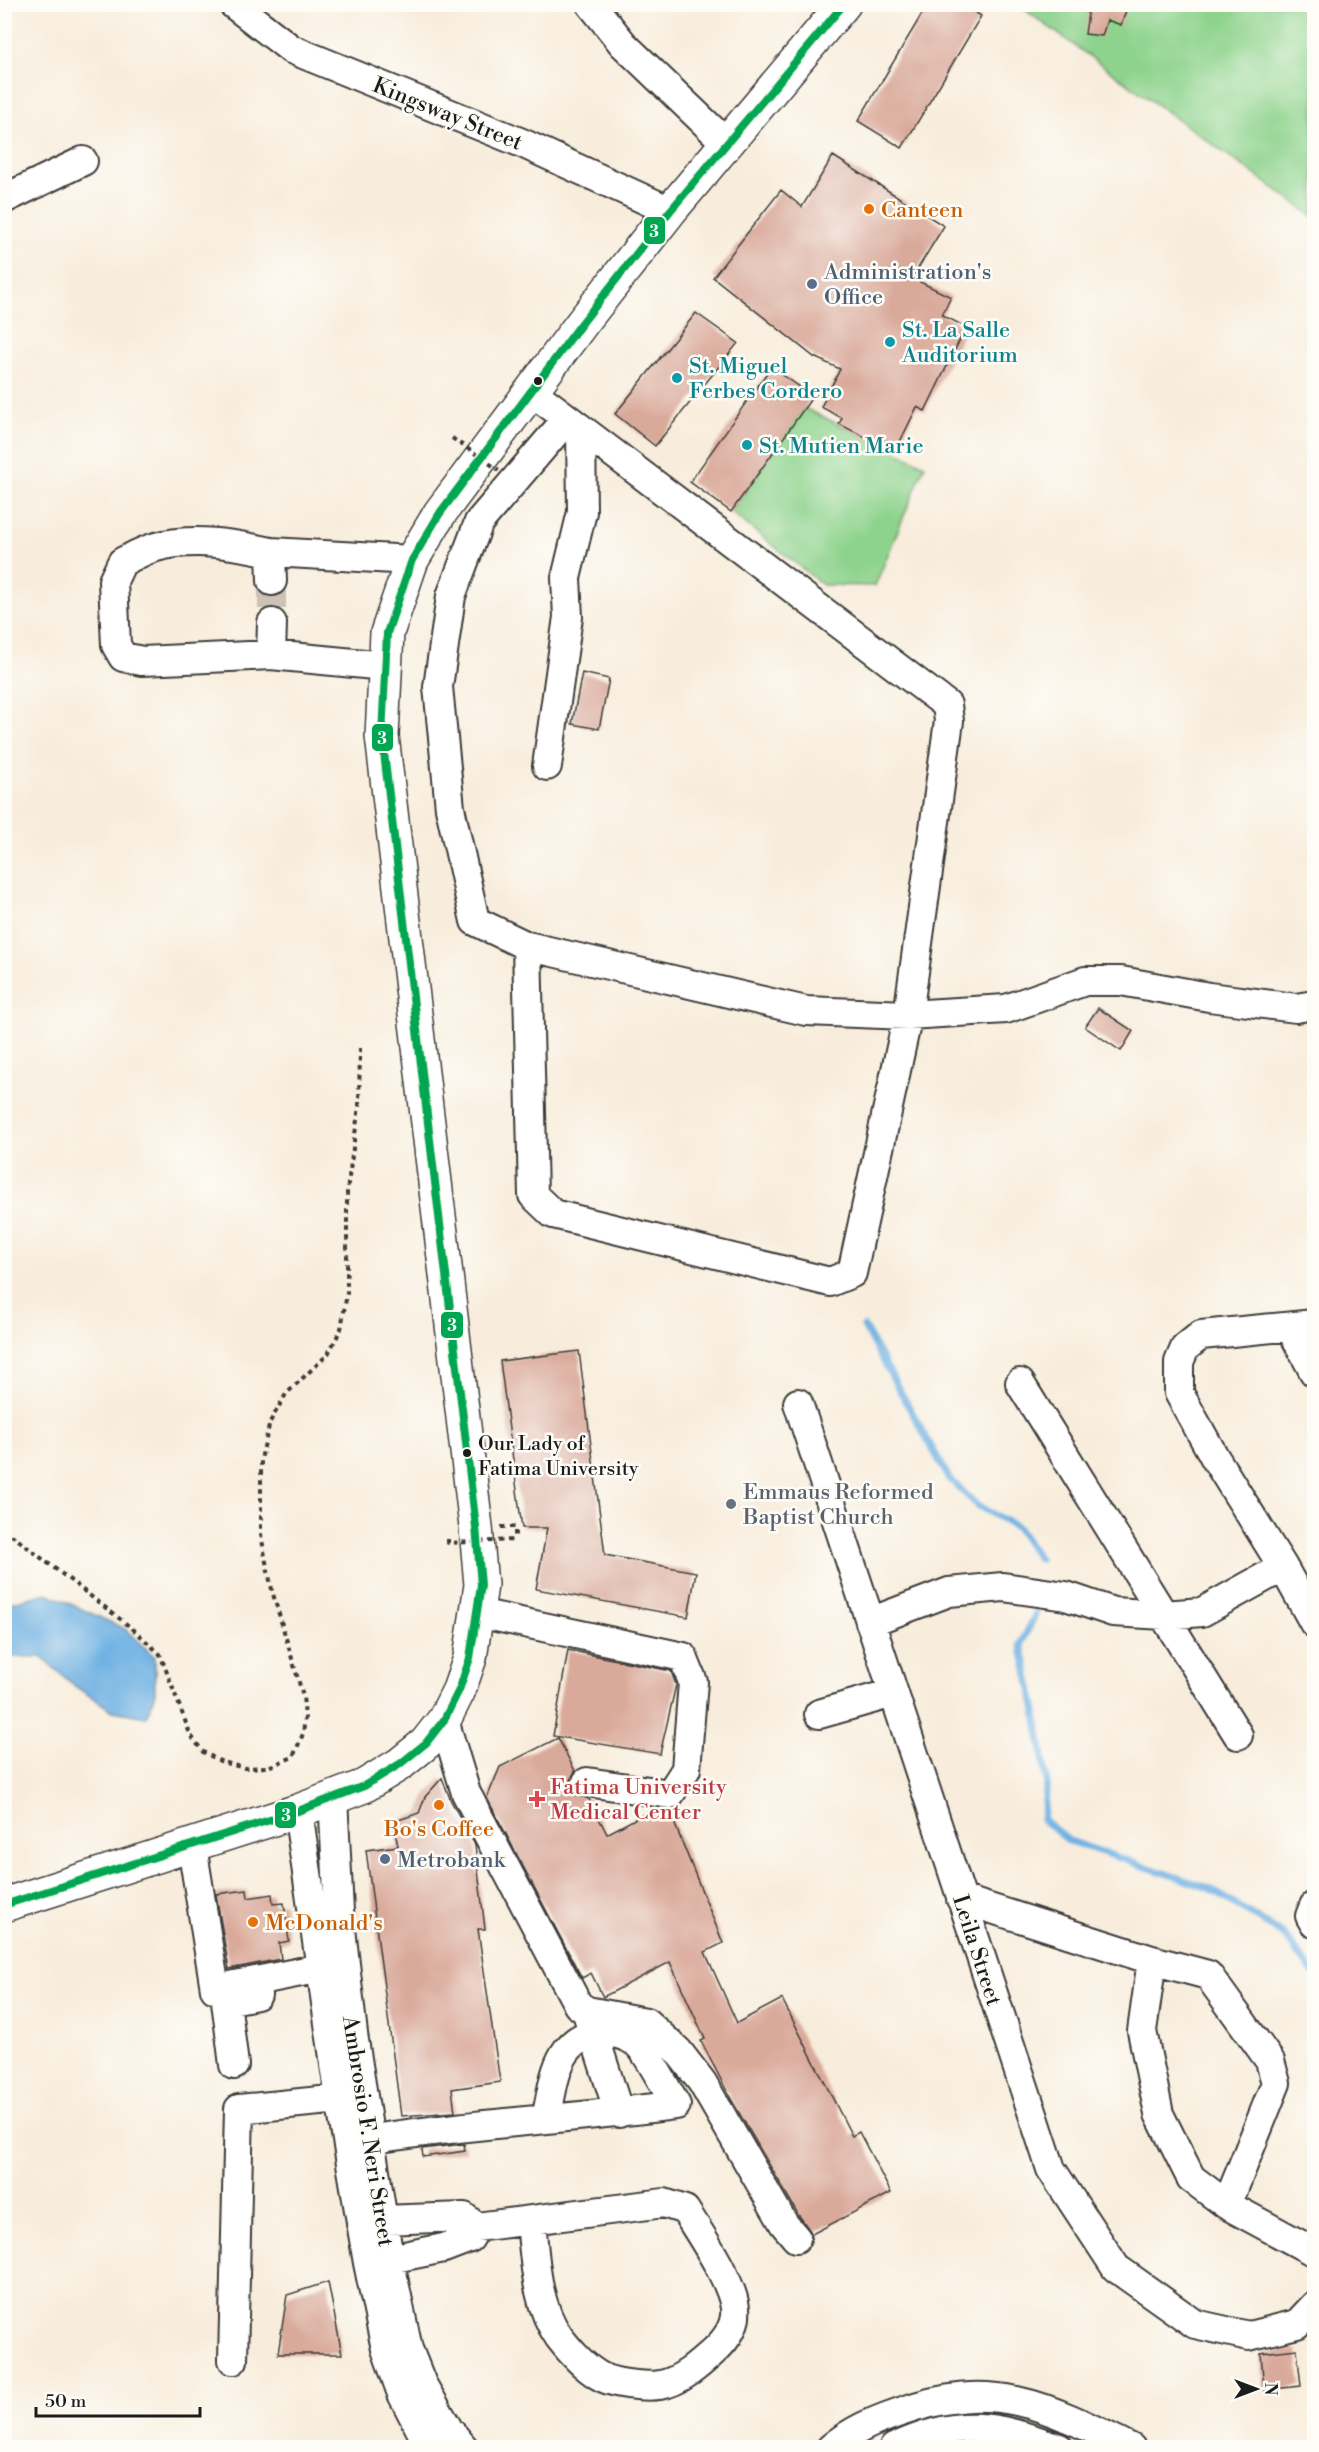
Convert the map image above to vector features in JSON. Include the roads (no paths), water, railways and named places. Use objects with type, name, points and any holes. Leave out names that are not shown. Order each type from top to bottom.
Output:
[{"type":"main road","points":[[4,1905],[298,1811],[364,1786],[400,1764],[426,1743],[444,1720],[459,1690],[470,1658],[481,1585],[382,736],[387,633],[412,560],[440,513],[670,211],[844,4]]},
{"type":"street","name":"Kingsway Street","points":[[233,4],[291,49],[522,143],[670,211]]},
{"type":"street","points":[[591,4],[622,44],[726,144]]},
{"type":"street","points":[[4,199],[83,161]]},
{"type":"street","points":[[527,946],[533,1195],[553,1214],[830,1282],[852,1273],[908,1015],[949,721],[947,705],[531,391]]},
{"type":"street","points":[[547,766],[567,617],[566,578],[582,512],[574,424]]},
{"type":"street","points":[[574,424],[479,522],[451,596],[438,687],[450,808],[475,921],[527,946],[806,1011],[908,1015],[1006,1009],[1085,981],[1121,981],[1209,997],[1296,1008],[1314,1005]]},
{"type":"street","points":[[385,666],[272,655],[142,662],[123,657],[116,645],[113,582],[122,562],[155,547],[197,542],[229,543],[272,552],[412,560]]},
{"type":"street","points":[[272,552],[272,581]]},
{"type":"street","points":[[272,623],[272,655]]},
{"type":"street","points":[[1314,1372],[1302,1325],[1201,1335],[1185,1348],[1179,1362],[1179,1393],[1215,1458],[1283,1567],[1314,1623]]},
{"type":"street","points":[[1020,1383],[1238,1735]]},
{"type":"street","name":"Leila Street","points":[[798,1403],[1051,2169],[1116,2268],[1195,2324],[1249,2336],[1298,2324],[1314,2306]]},
{"type":"street","points":[[870,1622],[949,1592],[1003,1587],[1066,1596],[1113,1611],[1164,1615],[1202,1611],[1283,1567]]},
{"type":"street","points":[[478,1613],[683,1657],[693,1682],[686,1769],[670,1794],[587,1782]]},
{"type":"street","points":[[819,1714],[893,1693]]},
{"type":"street","points":[[444,1720],[466,1793],[567,1986],[590,2022],[619,2113]]},
{"type":"street","name":"Ambrosio F. Neri Street","points":[[333,1798],[339,1911],[330,1986],[339,2099],[371,2222],[378,2261],[386,2349],[402,2394],[430,2448]]},
{"type":"street","name":"Ambrosio F. Neri Street","points":[[298,1811],[330,1986],[368,2140],[371,2222]]},
{"type":"street","points":[[192,1846],[215,1989],[330,1986]]},
{"type":"street","points":[[961,1899],[1152,1960],[1208,1975],[1270,2061],[1276,2083],[1227,2205]]},
{"type":"street","points":[[1314,1906],[1310,1916],[1314,1923]]},
{"type":"street","points":[[1152,1960],[1142,2031],[1159,2114],[1191,2178],[1227,2205],[1314,2252]]},
{"type":"street","points":[[234,2065],[226,2001],[330,1986]]},
{"type":"street","points":[[368,2140],[422,2131],[619,2113],[676,2105],[639,2045],[590,2022]]},
{"type":"street","points":[[546,2119],[560,2060],[571,2043],[590,2022],[646,2022],[678,2051],[702,2082],[784,2224],[796,2238]]},
{"type":"street","points":[[233,2360],[238,2109],[339,2099]]},
{"type":"street","points":[[371,2222],[464,2217],[476,2228],[531,2222],[573,2213],[664,2203],[685,2210],[726,2281],[735,2308],[733,2327],[708,2357],[680,2378],[661,2385],[629,2384],[599,2376],[577,2358],[557,2335],[547,2313],[538,2284],[531,2222]]},
{"type":"street","points":[[378,2261],[444,2248],[470,2238],[476,2228]]},
{"type":"street","name":"Ambrosio F. Neri Street","points":[[378,2261],[422,2384],[449,2430],[464,2448]]},
{"type":"street","points":[[831,2448],[848,2434],[876,2420],[915,2406],[949,2399],[984,2396],[1016,2400],[1074,2420],[1131,2448]]},
{"type":"street","points":[[1011,2440],[1016,2400]]},
{"type":"street","points":[[894,2448],[944,2430],[981,2426],[1011,2440],[1059,2448]]},
{"type":"water","points":[[47,1593],[125,1629],[155,1657],[155,1696],[146,1717],[113,1711],[76,1687],[41,1657],[5,1657],[5,1604]]},
{"type":"waterway","points":[[864,1327],[949,1478],[978,1506],[1017,1527],[1039,1559]]},
{"type":"waterway","points":[[1036,1613],[1021,1644],[1035,1706],[1047,1783],[1043,1820],[1069,1841],[1209,1888],[1284,1935],[1314,1974]]},
{"type":"tunnel","points":[[272,581],[272,623]]},
{"type":"place","name":"Canteen","points":[[869,209]]},
{"type":"place","name":"Administration's Office","points":[[812,284]]},
{"type":"place","name":"St. La Salle Auditorium","points":[[890,342]]},
{"type":"place","name":"St. Miguel Ferbes Cordero","points":[[677,378]]},
{"type":"place","name":"St. Mutien Marie","points":[[747,445]]},
{"type":"place","name":"Our Lady of Fatima University","points":[[467,1453]]},
{"type":"place","name":"Emmaus Reformed Baptist Church","points":[[731,1504]]},
{"type":"place","name":"Fatima University Medical Center","points":[[537,1799]]},
{"type":"place","name":"Bo's Coffee","points":[[439,1805]]},
{"type":"place","name":"Metrobank","points":[[385,1859]]},
{"type":"place","name":"McDonald's","points":[[253,1922]]}]
